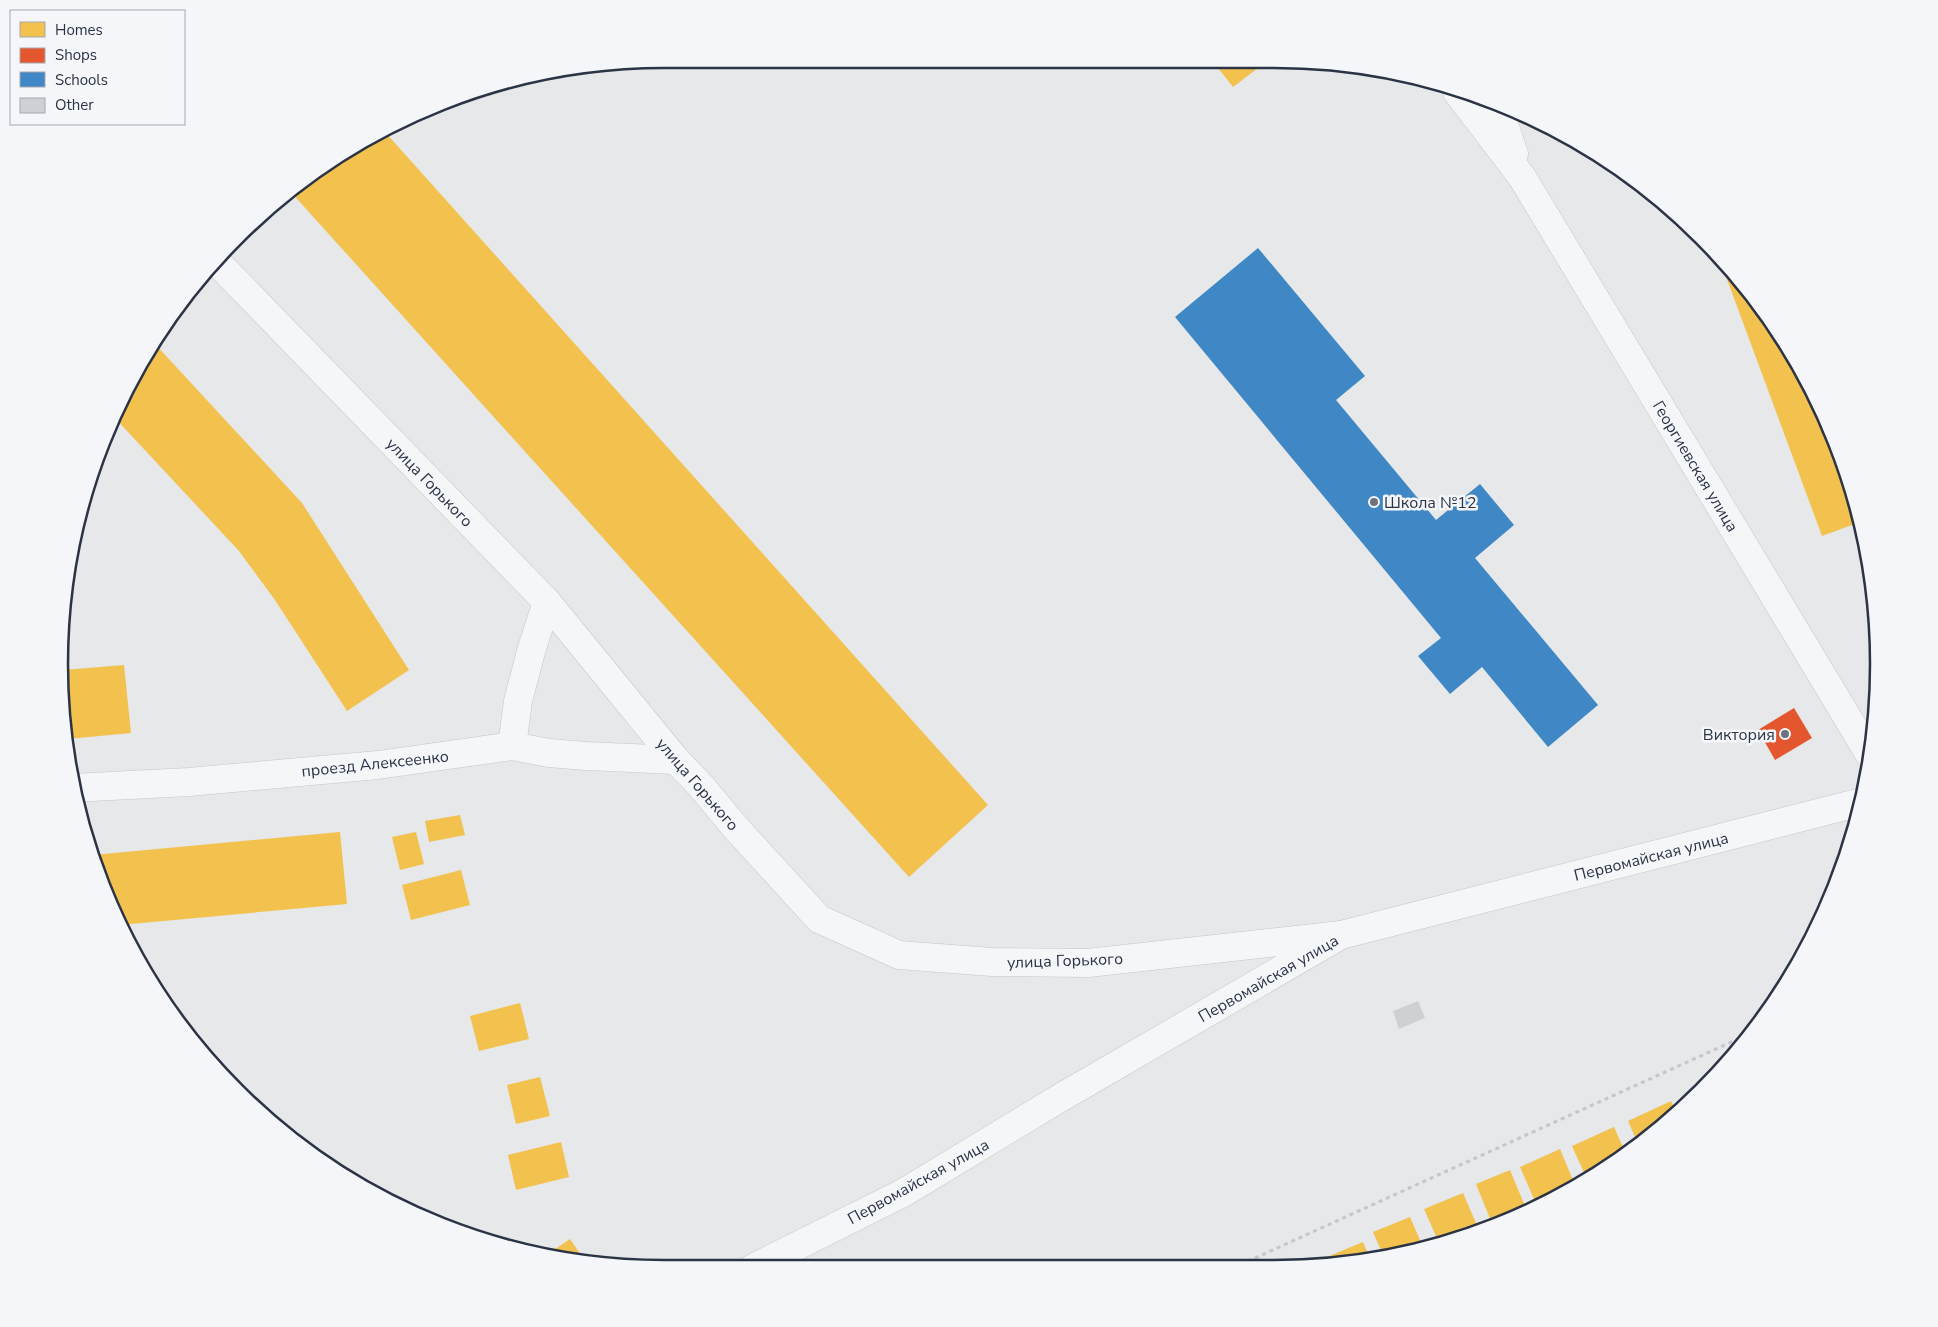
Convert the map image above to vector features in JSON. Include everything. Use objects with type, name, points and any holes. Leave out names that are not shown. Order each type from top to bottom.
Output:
[{"type":"street","name":"Георгиевская улица","points":[[1461,98],[1522,177],[1864,746]]},
{"type":"street","name":"Георгиевская улица","points":[[1500,112],[1522,177]]},
{"type":"street","name":"улица Горького","points":[[220,265],[547,602],[676,760],[819,919],[899,955],[992,962],[1088,963],[1341,935]]},
{"type":"street","points":[[512,746],[518,701],[547,602]]},
{"type":"street","name":"проезд Алексеенко","points":[[81,788],[190,782],[378,765],[512,746],[549,753],[676,760]]},
{"type":"street","name":"Первомайская улица","points":[[769,1260],[903,1193],[1060,1098],[1341,935],[1853,804]]},
{"type":"path","points":[[1251,1260],[1736,1040]]},
{"type":"building: Homes","points":[[1218,68],[1258,68],[1233,87]]},
{"type":"building: Homes","points":[[388,135],[988,805],[909,877],[295,196],[332,168]]},
{"type":"building: Homes","points":[[1725,273],[1770,332],[1791,366],[1825,435],[1839,472],[1854,524],[1822,536]]},
{"type":"building: Homes","points":[[158,347],[302,503],[409,670],[347,711],[275,600],[239,551],[119,422],[147,365]]},
{"type":"building: Homes","points":[[124,665],[131,733],[73,739],[68,670]]},
{"type":"building: Homes","points":[[460,815],[465,835],[429,842],[425,821]]},
{"type":"building: Homes","points":[[340,832],[347,904],[128,924],[99,854]]},
{"type":"building: Homes","points":[[416,832],[424,864],[400,870],[392,837]]},
{"type":"building: Homes","points":[[461,870],[470,905],[411,920],[402,885]]},
{"type":"building: Homes","points":[[520,1003],[529,1039],[479,1051],[470,1016]]},
{"type":"building: Homes","points":[[540,1077],[550,1116],[516,1124],[507,1085]]},
{"type":"building: Homes","points":[[1671,1101],[1673,1106],[1635,1137],[1628,1121]]},
{"type":"building: Homes","points":[[1614,1127],[1623,1147],[1584,1173],[1572,1146]]},
{"type":"building: Homes","points":[[561,1142],[569,1177],[516,1190],[508,1155]]},
{"type":"building: Homes","points":[[1560,1149],[1573,1180],[1534,1200],[1520,1167]]},
{"type":"building: Homes","points":[[1510,1170],[1524,1204],[1490,1219],[1476,1184]]},
{"type":"building: Homes","points":[[1463,1193],[1476,1224],[1436,1237],[1424,1209]]},
{"type":"building: Homes","points":[[1410,1217],[1420,1241],[1381,1250],[1373,1232]]},
{"type":"building: Homes","points":[[570,1239],[580,1253],[555,1249]]},
{"type":"building: Homes","points":[[1363,1242],[1367,1252],[1352,1254],[1328,1256]]},
{"type":"building: Shops","name":"Виктория","points":[[1794,708],[1812,738],[1775,760],[1758,730]]},
{"type":"building: Schools","name":"Школа №12","points":[[1258,248],[1365,376],[1336,400],[1436,520],[1480,484],[1514,525],[1475,558],[1598,705],[1548,747],[1482,667],[1450,694],[1418,656],[1441,638],[1175,317]]},
{"type":"building: Other","points":[[1418,1001],[1425,1018],[1399,1029],[1393,1011]]},
{"type":"place","name":"Школа №12","points":[[1374,502]]},
{"type":"place","name":"Виктория","points":[[1785,734]]}]
